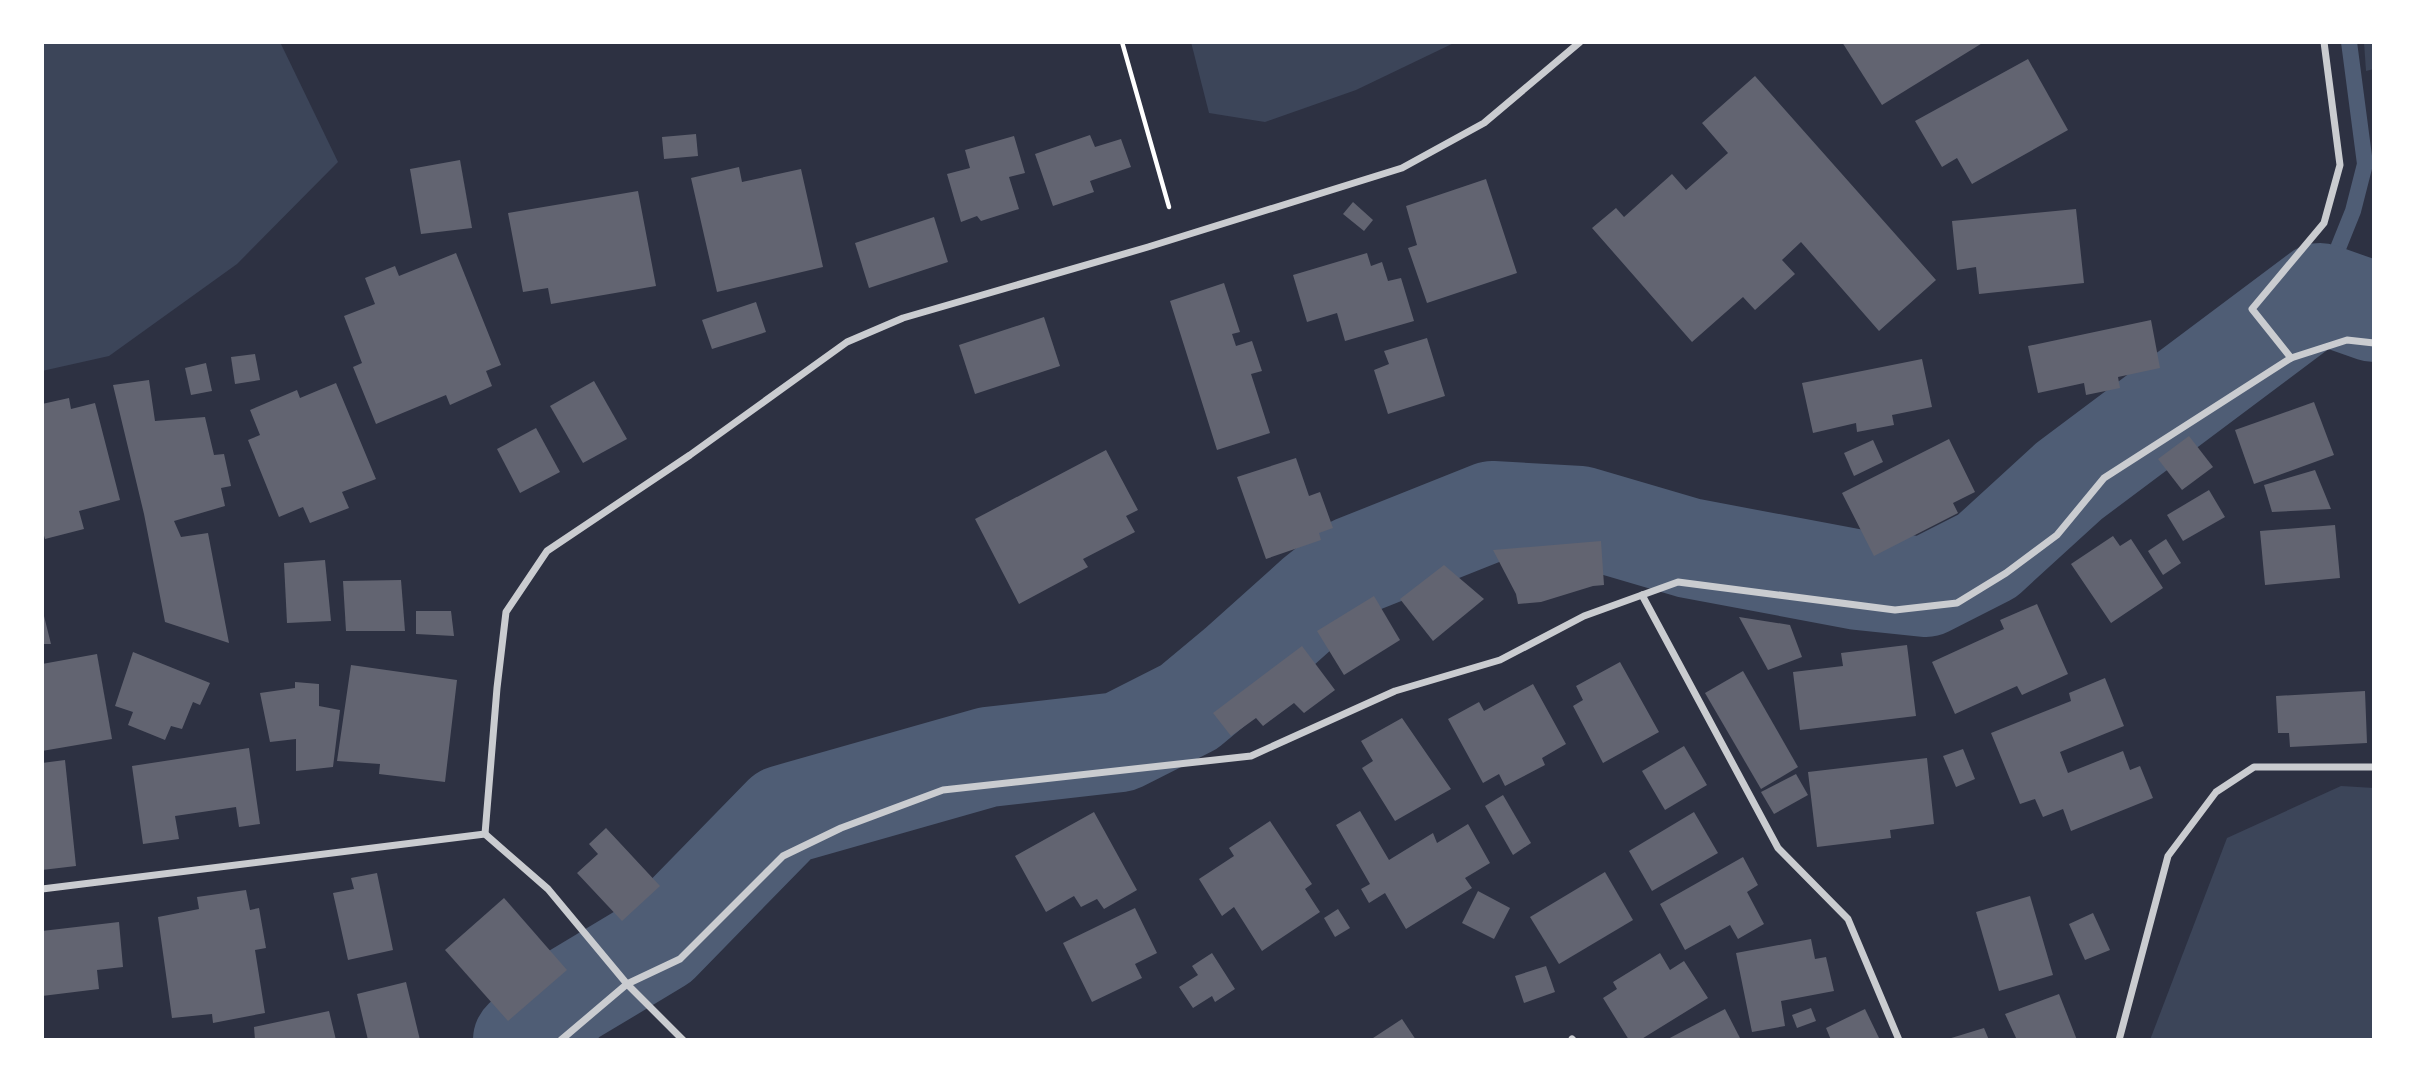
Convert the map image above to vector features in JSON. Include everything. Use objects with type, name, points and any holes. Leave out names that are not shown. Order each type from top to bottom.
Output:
[{"type":"street","points":[[485,834],[506,612],[547,551],[690,455],[847,342],[903,318],[1178,238],[1402,168],[1484,123],[1580,42]]},
{"type":"street","points":[[2291,358],[2252,309],[2324,223],[2331,200],[2340,165],[2324,42]]},
{"type":"street","points":[[561,1040],[627,984],[680,959],[783,856],[841,828],[943,790],[1251,756],[1395,691],[1500,660],[1584,616],[1678,582],[1895,610],[1956,603],[2006,573],[2057,536],[2104,478],[2291,358],[2347,340],[2374,343]]},
{"type":"street","points":[[1642,595],[1778,848],[1848,919],[1899,1040]]},
{"type":"street","points":[[2119,1040],[2168,856],[2216,792],[2254,767],[2374,767]]},
{"type":"street","points":[[42,889],[485,834],[548,889],[627,984],[682,1040]]},
{"type":"path","points":[[1122,42],[1178,238]]},
{"type":"shaded area","points":[[42,42],[280,42],[338,162],[237,264],[109,356],[42,371]]},
{"type":"shaded area","points":[[1191,42],[1456,42],[1356,90],[1265,122],[1209,113]]},
{"type":"shaded area","points":[[2364,42],[2374,42],[2374,69],[2366,71]]},
{"type":"shaded area","points":[[2341,786],[2374,788],[2374,1040],[2150,1040],[2227,838]]},
{"type":"building","points":[[1842,42],[1984,42],[1882,105]]},
{"type":"building","points":[[2028,59],[2068,130],[1972,184],[1957,158],[1942,167],[1915,121]]},
{"type":"building","points":[[1755,76],[1936,280],[1879,331],[1801,242],[1782,260],[1795,274],[1755,310],[1743,297],[1692,342],[1592,228],[1616,208],[1624,217],[1672,174],[1686,190],[1728,153],[1702,123]]},
{"type":"building","points":[[696,134],[698,156],[664,159],[662,137]]},
{"type":"building","points":[[1090,135],[1095,147],[1121,139],[1131,167],[1090,181],[1094,192],[1053,206],[1035,154]]},
{"type":"building","points":[[1014,136],[1025,173],[1009,177],[1019,209],[981,221],[977,216],[961,222],[947,174],[970,168],[965,150]]},
{"type":"building","points":[[460,160],[472,228],[421,234],[410,169]]},
{"type":"building","points":[[739,167],[742,182],[801,169],[823,267],[717,292],[691,178]]},
{"type":"building","points":[[1486,179],[1517,273],[1427,303],[1408,248],[1417,245],[1406,206]]},
{"type":"building","points":[[638,191],[656,286],[551,304],[548,288],[523,292],[508,213]]},
{"type":"building","points":[[1353,202],[1373,220],[1364,231],[1343,214]]},
{"type":"building","points":[[2076,209],[2084,283],[1979,294],[1976,267],[1957,270],[1952,221]]},
{"type":"building","points":[[934,217],[948,262],[869,288],[855,243]]},
{"type":"building","points":[[456,253],[501,365],[486,371],[492,386],[450,405],[446,395],[376,424],[353,367],[362,363],[344,316],[375,304],[365,278],[395,266],[399,276]]},
{"type":"building","points":[[1367,253],[1371,266],[1382,262],[1388,281],[1401,278],[1414,321],[1345,341],[1337,313],[1307,322],[1293,275]]},
{"type":"building","points":[[1224,283],[1240,332],[1232,334],[1236,346],[1252,341],[1262,371],[1251,374],[1270,433],[1217,450],[1170,301]]},
{"type":"building","points":[[756,302],[766,332],[712,349],[702,320]]},
{"type":"building","points":[[1044,317],[1060,366],[975,394],[959,345]]},
{"type":"building","points":[[2151,320],[2160,368],[2118,377],[2120,388],[2086,395],[2084,383],[2038,393],[2028,346]]},
{"type":"building","points":[[1427,338],[1445,396],[1388,414],[1374,370],[1389,364],[1384,351]]},
{"type":"building","points":[[255,354],[260,380],[235,384],[231,357]]},
{"type":"building","points":[[1922,359],[1932,407],[1892,415],[1894,425],[1857,432],[1856,423],[1813,433],[1802,383]]},
{"type":"building","points":[[206,363],[212,391],[191,395],[185,368]]},
{"type":"building","points":[[149,380],[155,421],[205,417],[214,455],[224,454],[231,486],[221,488],[225,506],[174,521],[181,537],[208,533],[229,643],[165,622],[144,514],[113,385]]},
{"type":"building","points":[[594,381],[627,439],[583,463],[550,406]]},
{"type":"building","points":[[336,383],[376,479],[342,492],[349,508],[310,523],[303,507],[279,517],[248,440],[260,435],[250,410],[297,390],[300,398]]},
{"type":"building","points":[[69,398],[71,409],[95,403],[120,500],[79,511],[84,529],[45,539],[42,529],[42,404]]},
{"type":"building","points":[[2314,402],[2334,455],[2254,484],[2235,430]]},
{"type":"building","points":[[536,428],[560,472],[520,493],[497,449]]},
{"type":"building","points":[[2189,436],[2213,467],[2182,490],[2158,459]]},
{"type":"building","points":[[1949,439],[1975,492],[1953,503],[1958,513],[1874,556],[1842,493]]},
{"type":"building","points":[[1873,440],[1883,462],[1854,476],[1844,453]]},
{"type":"building","points":[[1106,450],[1138,510],[1126,516],[1135,532],[1083,559],[1088,567],[1019,604],[975,519]]},
{"type":"building","points":[[1296,458],[1309,496],[1320,492],[1333,528],[1319,533],[1321,540],[1266,559],[1237,477]]},
{"type":"building","points":[[2315,470],[2331,509],[2272,512],[2264,485]]},
{"type":"building","points":[[2209,490],[2225,517],[2183,541],[2167,515]]},
{"type":"building","points":[[2335,525],[2340,578],[2265,585],[2260,531]]},
{"type":"building","points":[[2113,536],[2120,546],[2131,539],[2163,588],[2111,623],[2071,564]]},
{"type":"building","points":[[2166,539],[2181,563],[2163,575],[2148,551]]},
{"type":"building","points":[[1601,541],[1604,585],[1541,602],[1518,604],[1516,594],[1493,550]]},
{"type":"building","points":[[325,560],[331,621],[287,623],[284,563]]},
{"type":"building","points":[[1444,565],[1484,599],[1433,641],[1400,599]]},
{"type":"building","points":[[401,580],[405,631],[346,631],[343,581]]},
{"type":"building","points":[[1374,596],[1400,640],[1344,675],[1317,631]]},
{"type":"building","points":[[2037,604],[2068,674],[2022,695],[2017,686],[1955,714],[1932,662],[2004,629],[2000,620]]},
{"type":"building","points":[[416,611],[451,611],[454,636],[416,634]]},
{"type":"building","points":[[43,612],[51,644],[42,644]]},
{"type":"building","points":[[1739,617],[1790,625],[1802,657],[1768,670]]},
{"type":"building","points":[[1907,645],[1916,716],[1800,730],[1793,672],[1843,666],[1841,653]]},
{"type":"building","points":[[1302,646],[1335,690],[1304,713],[1294,703],[1263,726],[1256,718],[1231,736],[1213,713]]},
{"type":"building","points":[[133,652],[210,683],[200,705],[193,702],[182,729],[171,726],[165,740],[128,725],[133,712],[115,706]]},
{"type":"building","points":[[97,654],[112,739],[42,751],[42,664]]},
{"type":"building","points":[[1620,662],[1659,732],[1603,763],[1573,706],[1583,700],[1576,686]]},
{"type":"building","points":[[351,665],[457,680],[445,782],[379,774],[380,764],[337,761]]},
{"type":"building","points":[[1743,671],[1798,767],[1761,789],[1705,693]]},
{"type":"building","points":[[2105,678],[2124,726],[2060,752],[2068,773],[2123,751],[2130,770],[2140,766],[2153,798],[2071,831],[2063,809],[2043,817],[2035,799],[2020,804],[1991,733],[2071,701],[2069,693]]},
{"type":"building","points":[[295,682],[319,684],[319,706],[340,710],[333,767],[296,771],[296,739],[270,742],[260,693],[295,688]]},
{"type":"building","points":[[1533,684],[1566,744],[1542,758],[1545,765],[1505,786],[1499,774],[1483,783],[1448,719],[1479,702],[1484,711]]},
{"type":"building","points":[[2365,691],[2367,743],[2290,747],[2289,733],[2278,733],[2276,696]]},
{"type":"building","points":[[1402,718],[1451,789],[1395,821],[1362,768],[1373,761],[1361,741]]},
{"type":"building","points":[[1684,746],[1707,785],[1665,810],[1642,771]]},
{"type":"building","points":[[249,748],[260,824],[239,827],[236,807],[175,816],[179,839],[143,844],[132,766]]},
{"type":"building","points":[[1963,749],[1975,779],[1956,787],[1943,756]]},
{"type":"building","points":[[1927,758],[1934,824],[1890,830],[1891,838],[1817,847],[1808,772]]},
{"type":"building","points":[[65,760],[76,866],[42,870],[42,763]]},
{"type":"building","points":[[1796,774],[1808,795],[1774,814],[1761,792]]},
{"type":"building","points":[[1503,795],[1531,843],[1513,855],[1485,806]]},
{"type":"building","points":[[1360,811],[1389,860],[1433,833],[1437,843],[1468,824],[1490,863],[1465,878],[1472,888],[1406,929],[1385,893],[1369,903],[1361,889],[1370,884],[1336,825]]},
{"type":"building","points":[[1094,812],[1137,890],[1104,909],[1097,899],[1081,907],[1074,896],[1046,912],[1015,856]]},
{"type":"building","points":[[1694,812],[1718,853],[1652,891],[1629,851]]},
{"type":"building","points":[[1270,821],[1312,884],[1305,889],[1320,912],[1262,951],[1234,907],[1222,916],[1199,879],[1234,856],[1229,848]]},
{"type":"building","points":[[606,828],[660,886],[622,921],[577,873],[598,854],[589,844]]},
{"type":"building","points":[[1743,857],[1758,885],[1747,892],[1764,924],[1738,939],[1730,925],[1685,950],[1660,904]]},
{"type":"building","points":[[1605,872],[1633,920],[1559,964],[1530,917]]},
{"type":"building","points":[[377,873],[393,950],[348,960],[333,893],[354,889],[351,878]]},
{"type":"building","points":[[246,890],[250,910],[259,908],[266,948],[255,950],[265,1013],[213,1023],[212,1014],[172,1018],[158,917],[199,909],[197,897]]},
{"type":"building","points":[[1478,891],[1510,908],[1494,939],[1462,923]]},
{"type":"building","points":[[2030,896],[2053,975],[1999,991],[1976,912]]},
{"type":"building","points":[[504,898],[567,970],[508,1021],[445,950]]},
{"type":"building","points":[[1135,908],[1157,953],[1135,964],[1142,978],[1092,1002],[1063,943]]},
{"type":"building","points":[[1338,909],[1350,928],[1335,937],[1324,918]]},
{"type":"building","points":[[2093,913],[2110,950],[2085,960],[2069,924]]},
{"type":"building","points":[[119,922],[123,967],[97,970],[99,989],[42,996],[42,931]]},
{"type":"building","points":[[1811,939],[1815,959],[1826,957],[1834,991],[1781,1001],[1785,1026],[1752,1032],[1736,953]]},
{"type":"building","points":[[1212,953],[1235,989],[1215,1002],[1212,996],[1193,1008],[1179,987],[1198,975],[1192,966]]},
{"type":"building","points":[[1660,953],[1670,970],[1684,961],[1708,998],[1640,1040],[1629,1040],[1603,998],[1617,989],[1613,982]]},
{"type":"building","points":[[1546,966],[1555,992],[1524,1003],[1515,976]]},
{"type":"building","points":[[406,982],[420,1040],[368,1040],[357,994]]},
{"type":"building","points":[[2059,994],[2077,1040],[2017,1040],[2005,1014]]},
{"type":"building","points":[[1811,1008],[1816,1021],[1797,1028],[1792,1015]]},
{"type":"building","points":[[1725,1009],[1741,1040],[1666,1040]]},
{"type":"building","points":[[1865,1009],[1880,1040],[1831,1040],[1826,1028]]},
{"type":"building","points":[[329,1011],[336,1040],[255,1040],[254,1027]]},
{"type":"building","points":[[1402,1019],[1416,1040],[1370,1040]]},
{"type":"building","points":[[1984,1028],[1989,1040],[1948,1040],[1948,1039]]},
{"type":"waterway","points":[[2320,293],[2353,211],[2365,164],[2349,42]]},
{"type":"waterway","points":[[523,1040],[569,997],[659,943],[784,815],[988,757],[1120,742],[1189,707],[1354,566],[1492,511],[1580,516],[1689,548],[1859,580],[1926,587],[1987,556],[2069,481],[2320,293],[2374,312]]}]
